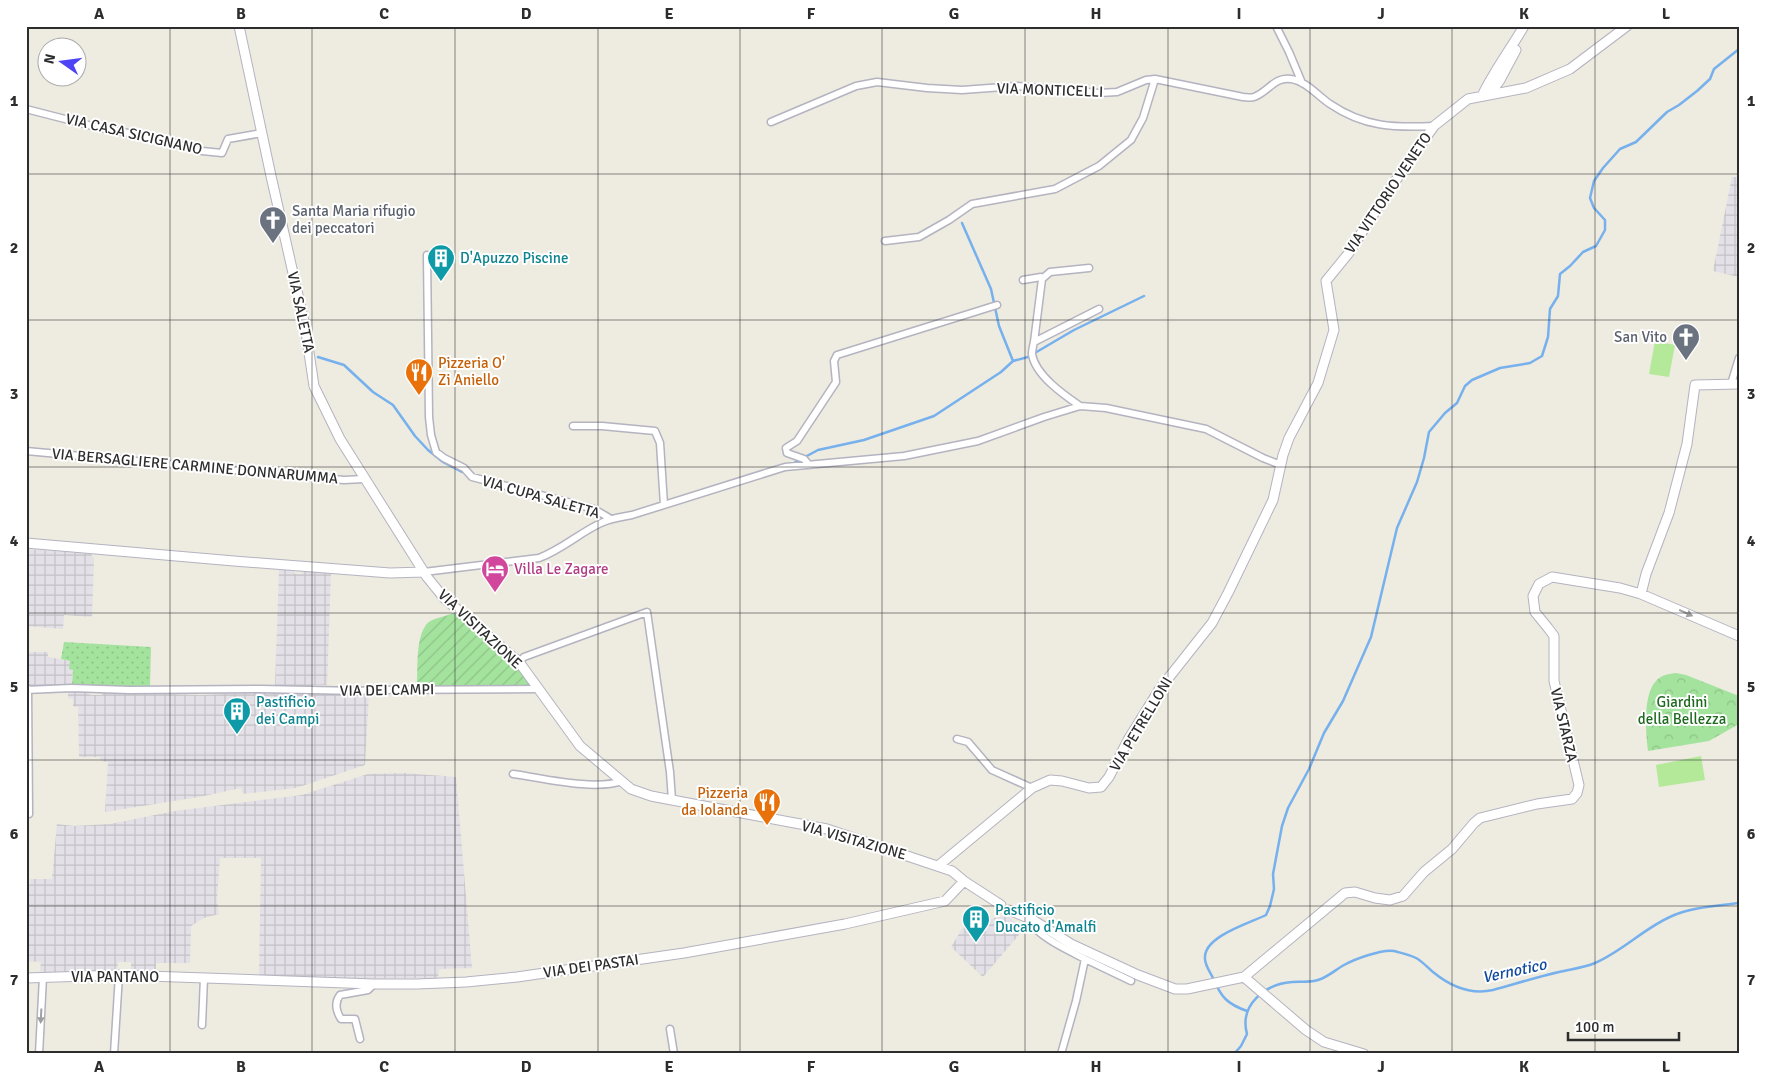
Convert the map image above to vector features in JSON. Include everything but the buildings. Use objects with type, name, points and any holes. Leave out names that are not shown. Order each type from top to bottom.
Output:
[{"type":"street","name":"VIA SALETTA","points":[[239,26],[305,326],[314,386],[340,439],[424,572]]},
{"type":"street","points":[[1276,26],[1302,83],[1337,109],[1356,118],[1400,128],[1434,126]]},
{"type":"street","points":[[1468,99],[1493,73],[1524,26]]},
{"type":"street","points":[[1485,95],[1500,80],[1529,26]]},
{"type":"street","name":"VIA VITTORIO VENETO","points":[[1280,465],[1289,438],[1318,383],[1334,330],[1326,281],[1348,254],[1389,190],[1434,126],[1468,99],[1526,88],[1570,69],[1627,26]]},
{"type":"street","points":[[1485,95],[1493,73]]},
{"type":"street","name":"VIA MONTICELLI","points":[[771,122],[856,86],[877,82],[962,90],[1017,86],[1099,93],[1117,92],[1146,80],[1155,79],[1243,97],[1254,97],[1283,78],[1302,83]]},
{"type":"street","points":[[885,241],[919,237],[972,204],[1055,189],[1099,166],[1131,140],[1143,118],[1155,79]]},
{"type":"street","name":"VIA CASA SICIGNANO","points":[[26,109],[96,127],[222,153],[228,139],[262,132]]},
{"type":"street","name":"VIA CUPA SALETTA","points":[[427,255],[429,416],[431,435],[436,452],[464,468],[472,477],[594,509],[612,519]]},
{"type":"street","points":[[1080,406],[1059,391],[1037,368],[1032,355],[1042,279],[1050,272],[1089,268]]},
{"type":"street","points":[[1023,280],[1041,277],[1042,279]]},
{"type":"street","points":[[809,465],[802,458],[787,453],[786,448],[797,441],[836,382],[834,361],[837,355],[997,305]]},
{"type":"street","points":[[1034,342],[1099,308]]},
{"type":"street","points":[[1739,358],[1735,384],[1695,385],[1687,444],[1669,513],[1641,594],[1739,636]]},
{"type":"street","points":[[26,543],[390,573],[424,572],[538,558],[555,552],[600,523],[632,515],[664,500],[784,468],[904,456],[978,441],[1044,416],[1080,406],[1106,408],[1206,428],[1280,465]]},
{"type":"street","points":[[573,426],[602,426],[655,431],[660,442],[664,500]]},
{"type":"street","name":"VIA BERSAGLIERE CARMINE DONNARUMMA","points":[[26,451],[344,480],[364,479]]},
{"type":"street","name":"VIA PETRELLONI","points":[[938,866],[1032,788],[1050,780],[1089,788],[1101,786],[1109,777],[1128,740],[1159,690],[1212,623],[1273,500],[1280,465]]},
{"type":"street","name":"VIA VISITAZIONE","points":[[424,572],[444,598],[519,662],[580,746],[631,788],[651,796],[826,829],[952,871],[964,881],[1005,907],[1025,916],[1080,948],[1156,983],[1175,989],[1200,987],[1244,977]]},
{"type":"street","name":"VIA STARZA","points":[[1244,977],[1345,893],[1355,892],[1390,900],[1402,896],[1424,872],[1452,849],[1474,822],[1480,818],[1537,804],[1568,800],[1575,796],[1579,785],[1554,681],[1554,636],[1535,612],[1533,596],[1539,584],[1552,577],[1624,589],[1641,594]]},
{"type":"street","points":[[1624,589],[1645,580]]},
{"type":"street","points":[[519,662],[524,657],[647,612],[670,772],[672,800]]},
{"type":"street","name":"VIA DEI CAMPI","points":[[27,690],[71,688],[360,691],[539,689]]},
{"type":"street","points":[[27,690],[29,814]]},
{"type":"street","points":[[957,739],[968,742],[992,770],[1032,788]]},
{"type":"street","points":[[513,774],[589,784],[612,784],[622,781]]},
{"type":"street","name":"VIA DEI PASTAI","points":[[204,978],[417,984],[517,977],[684,953],[845,924],[945,901],[964,881]]},
{"type":"street","points":[[1025,916],[1038,932],[1055,944],[1131,981]]},
{"type":"street","points":[[1061,1054],[1076,1002],[1085,959]]},
{"type":"street","points":[[114,1054],[119,975]]},
{"type":"street","name":"VIA PANTANO","points":[[26,978],[119,975],[204,978]]},
{"type":"street","points":[[1244,977],[1306,1030],[1324,1042],[1364,1054]]},
{"type":"street","points":[[39,1054],[43,978]]},
{"type":"street","points":[[202,1025],[204,978]]},
{"type":"street","points":[[360,1039],[355,1019],[341,1019],[336,1011],[337,999],[340,995],[368,990],[374,984]]},
{"type":"street","points":[[670,1030],[674,1054]]},
{"type":"shaded area","points":[[1732,177],[1739,177],[1739,277],[1713,271]]},
{"type":"shaded area","points":[[26,549],[91,554],[94,559],[92,617],[64,615],[63,629],[26,626]]},
{"type":"shaded area","points":[[279,569],[293,570],[295,574],[302,574],[303,571],[331,573],[327,685],[314,685],[303,688],[275,686]]},
{"type":"shaded area","points":[[26,652],[48,652],[48,657],[70,661],[73,670],[72,686],[26,687]]},
{"type":"shaded area","points":[[68,690],[81,690],[91,695],[102,695],[102,690],[167,691],[167,694],[202,695],[269,692],[369,693],[365,765],[296,788],[243,794],[241,788],[199,797],[105,812],[108,762],[101,761],[100,757],[79,757],[78,707],[73,706],[73,699],[68,698]]},
{"type":"shaded area","points":[[404,773],[456,777],[472,968],[439,969],[438,978],[331,979],[259,976],[261,858],[220,858],[217,899],[219,914],[204,918],[191,926],[190,963],[156,963],[156,972],[131,972],[131,962],[118,962],[117,971],[42,973],[40,970],[41,962],[26,961],[26,914],[30,879],[52,879],[57,824],[74,826],[110,824],[175,811],[302,795],[368,774]]},
{"type":"shaded area","points":[[1009,915],[1013,921],[1024,929],[983,977],[951,947],[965,924]]},
{"type":"green space","points":[[1655,341],[1675,345],[1669,377],[1649,374]]},
{"type":"green space","points":[[454,612],[515,663],[531,685],[417,686],[418,652],[421,634],[432,620]]},
{"type":"green space","points":[[64,642],[151,647],[150,686],[142,688],[72,686],[73,670],[69,669],[70,661],[61,659]]},
{"type":"green space","name":"Giardini della Bellezza","points":[[1676,673],[1686,675],[1739,696],[1739,724],[1709,741],[1648,751],[1646,713],[1649,693],[1658,679],[1665,675]]},
{"type":"green space","points":[[1701,756],[1705,780],[1659,787],[1656,765]]},
{"type":"waterway","points":[[1247,1011],[1234,1006],[1225,999],[1219,990],[1205,962],[1207,949],[1212,943],[1230,931],[1266,915],[1270,906],[1274,889],[1273,874],[1282,826],[1288,808],[1309,769],[1324,733],[1343,701],[1371,637],[1397,528],[1417,482],[1429,432],[1445,413],[1457,403],[1465,386],[1472,380],[1500,368],[1530,363],[1542,356],[1548,337],[1550,309],[1558,296],[1560,274],[1583,252],[1596,246],[1605,230],[1605,220],[1594,208],[1590,198],[1594,181],[1620,149],[1636,142],[1667,112],[1697,91],[1710,79],[1714,69],[1739,49]]},
{"type":"waterway","points":[[962,223],[991,289],[999,326],[1013,361]]},
{"type":"waterway","points":[[792,464],[818,450],[864,440],[934,416],[1001,372],[1013,361],[1028,357],[1074,330],[1144,296]]},
{"type":"waterway","points":[[318,357],[344,365],[373,392],[393,405],[415,436],[428,450],[443,462],[462,472]]},
{"type":"waterway","name":"Vernotico","points":[[1234,1054],[1241,1046],[1247,1034],[1247,1014],[1251,1005],[1264,992],[1282,984],[1318,980],[1349,963],[1369,955],[1394,951],[1418,959],[1440,977],[1461,988],[1477,991],[1493,990],[1595,963],[1662,921],[1680,913],[1705,907],[1739,903]]},
{"type":"place","name":"Santa Maria rifugio dei peccatori","points":[[273,244]]},
{"type":"place","name":"D'Apuzzo Piscine","points":[[441,282]]},
{"type":"place","name":"San Vito","points":[[1686,361]]},
{"type":"place","name":"Pizzeria O' Zi Aniello","points":[[419,396]]},
{"type":"place","name":"Villa Le Zagare","points":[[495,593]]},
{"type":"place","name":"Pastificio dei Campi","points":[[237,735]]},
{"type":"place","name":"Pizzeria da Iolanda","points":[[767,826]]},
{"type":"place","name":"Pastificio Ducato d'Amalfi","points":[[976,943]]}]
